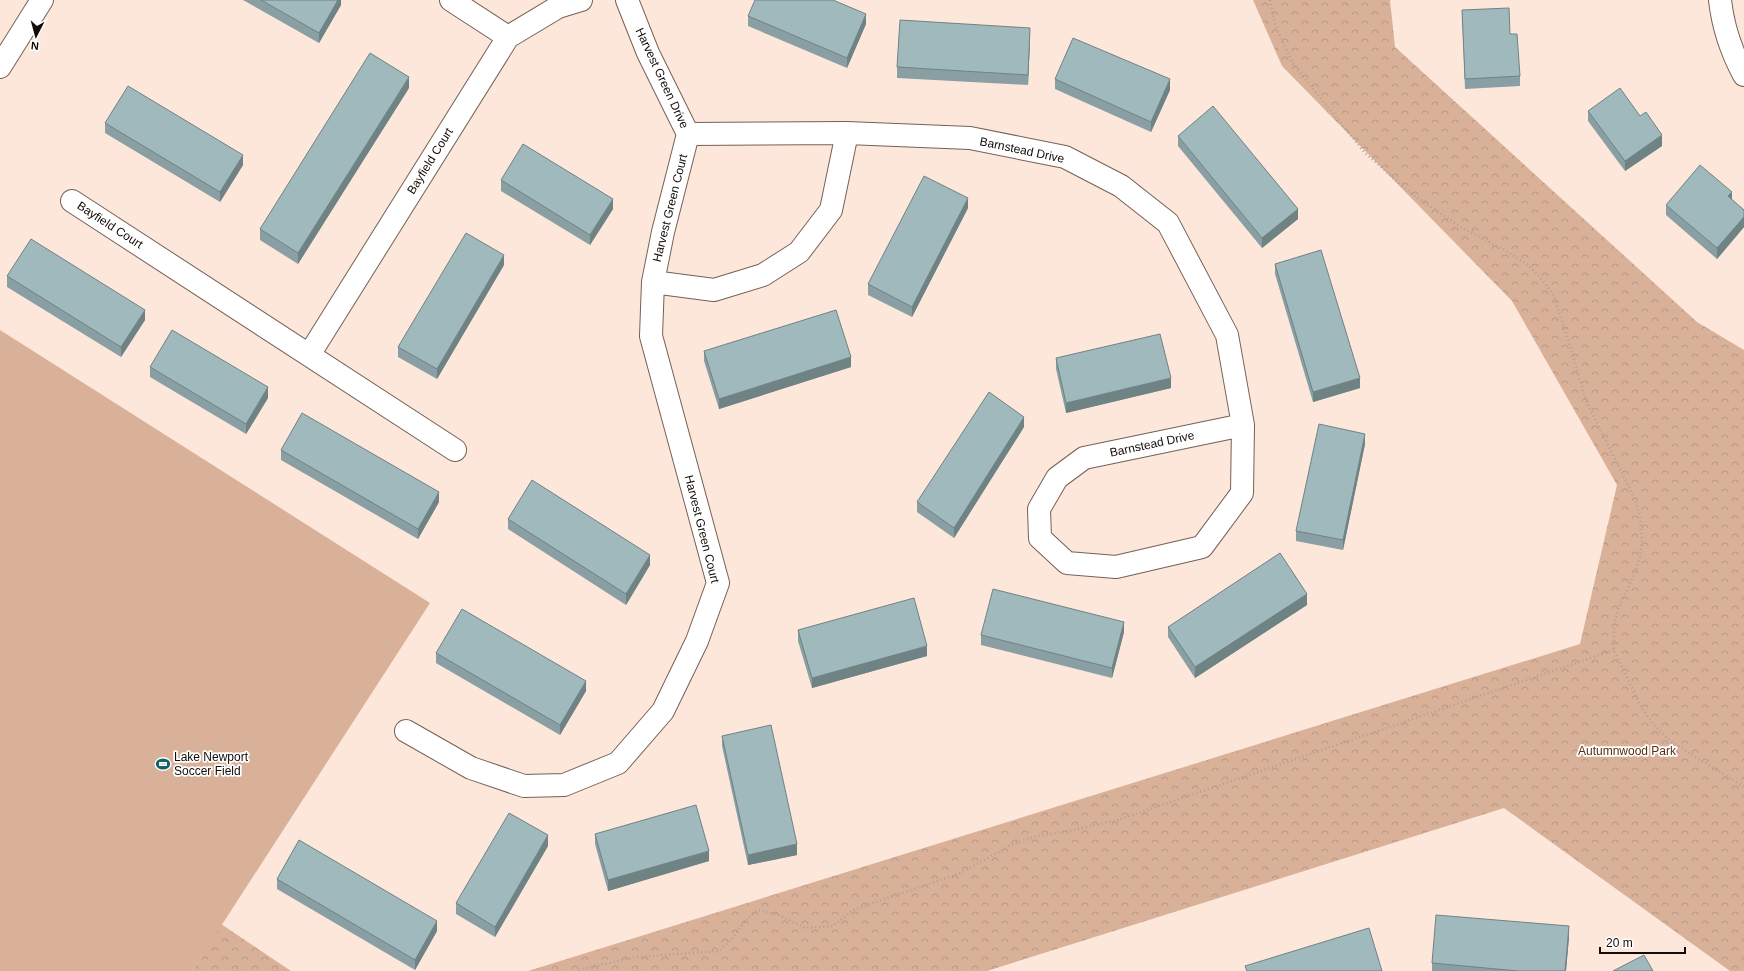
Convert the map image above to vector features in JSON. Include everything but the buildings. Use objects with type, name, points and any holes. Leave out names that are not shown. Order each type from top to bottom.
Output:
[{"type":"street","points":[[0,67],[42,0]]},
{"type":"street","points":[[451,0],[508,37]]},
{"type":"street","name":"Bayfield Court","points":[[309,355],[508,37],[558,7],[581,0]]},
{"type":"street","name":"Harvest Green Drive","points":[[627,0],[648,53],[688,134]]},
{"type":"street","points":[[1720,0],[1722,18],[1734,56],[1744,75]]},
{"type":"street","points":[[652,282],[714,290],[763,275],[799,252],[831,210],[847,133]]},
{"type":"street","name":"Barnstead Drive","points":[[688,134],[847,133],[970,138],[1065,157],[1121,186],[1168,223],[1227,335],[1243,425],[1242,493],[1202,546],[1116,568],[1067,563],[1040,538],[1039,509],[1057,478],[1084,458],[1243,425]]},
{"type":"street","name":"Harvest Green Court","points":[[406,731],[471,768],[524,786],[564,785],[618,763],[663,711],[697,641],[718,583],[651,336],[652,282],[688,134]]},
{"type":"street","name":"Bayfield Court","points":[[72,201],[455,450]]},
{"type":"path","points":[[1270,0],[1275,25],[1293,64],[1365,153],[1413,195],[1461,227],[1506,251],[1528,265],[1540,277],[1552,294],[1571,349],[1586,402],[1635,499],[1640,517],[1642,540],[1640,558],[1635,573],[1618,609],[1614,626],[1614,650],[1641,706],[1653,724],[1670,741],[1744,787]]},
{"type":"path","points":[[579,971],[582,969],[636,957],[719,951],[732,939],[745,921],[758,910],[778,915],[804,928],[832,926],[853,910],[963,872],[1011,845],[1037,836],[1069,831],[1118,820],[1614,650]]},
{"type":"green space","name":"Autumnwood Park","points":[[1253,0],[1390,0],[1395,47],[1697,322],[1744,350],[1744,971],[1730,971],[1504,808],[987,971],[528,971],[1580,644],[1617,485],[1512,301],[1282,66]]},
{"type":"green space","name":"Lake Newport Soccer Field","points":[[0,330],[430,603],[192,971],[0,971]]},
{"type":"green space","points":[[221,924],[291,971],[192,971]]},
{"type":"place","name":"Lake Newport Soccer Field","points":[[163,764]]}]
